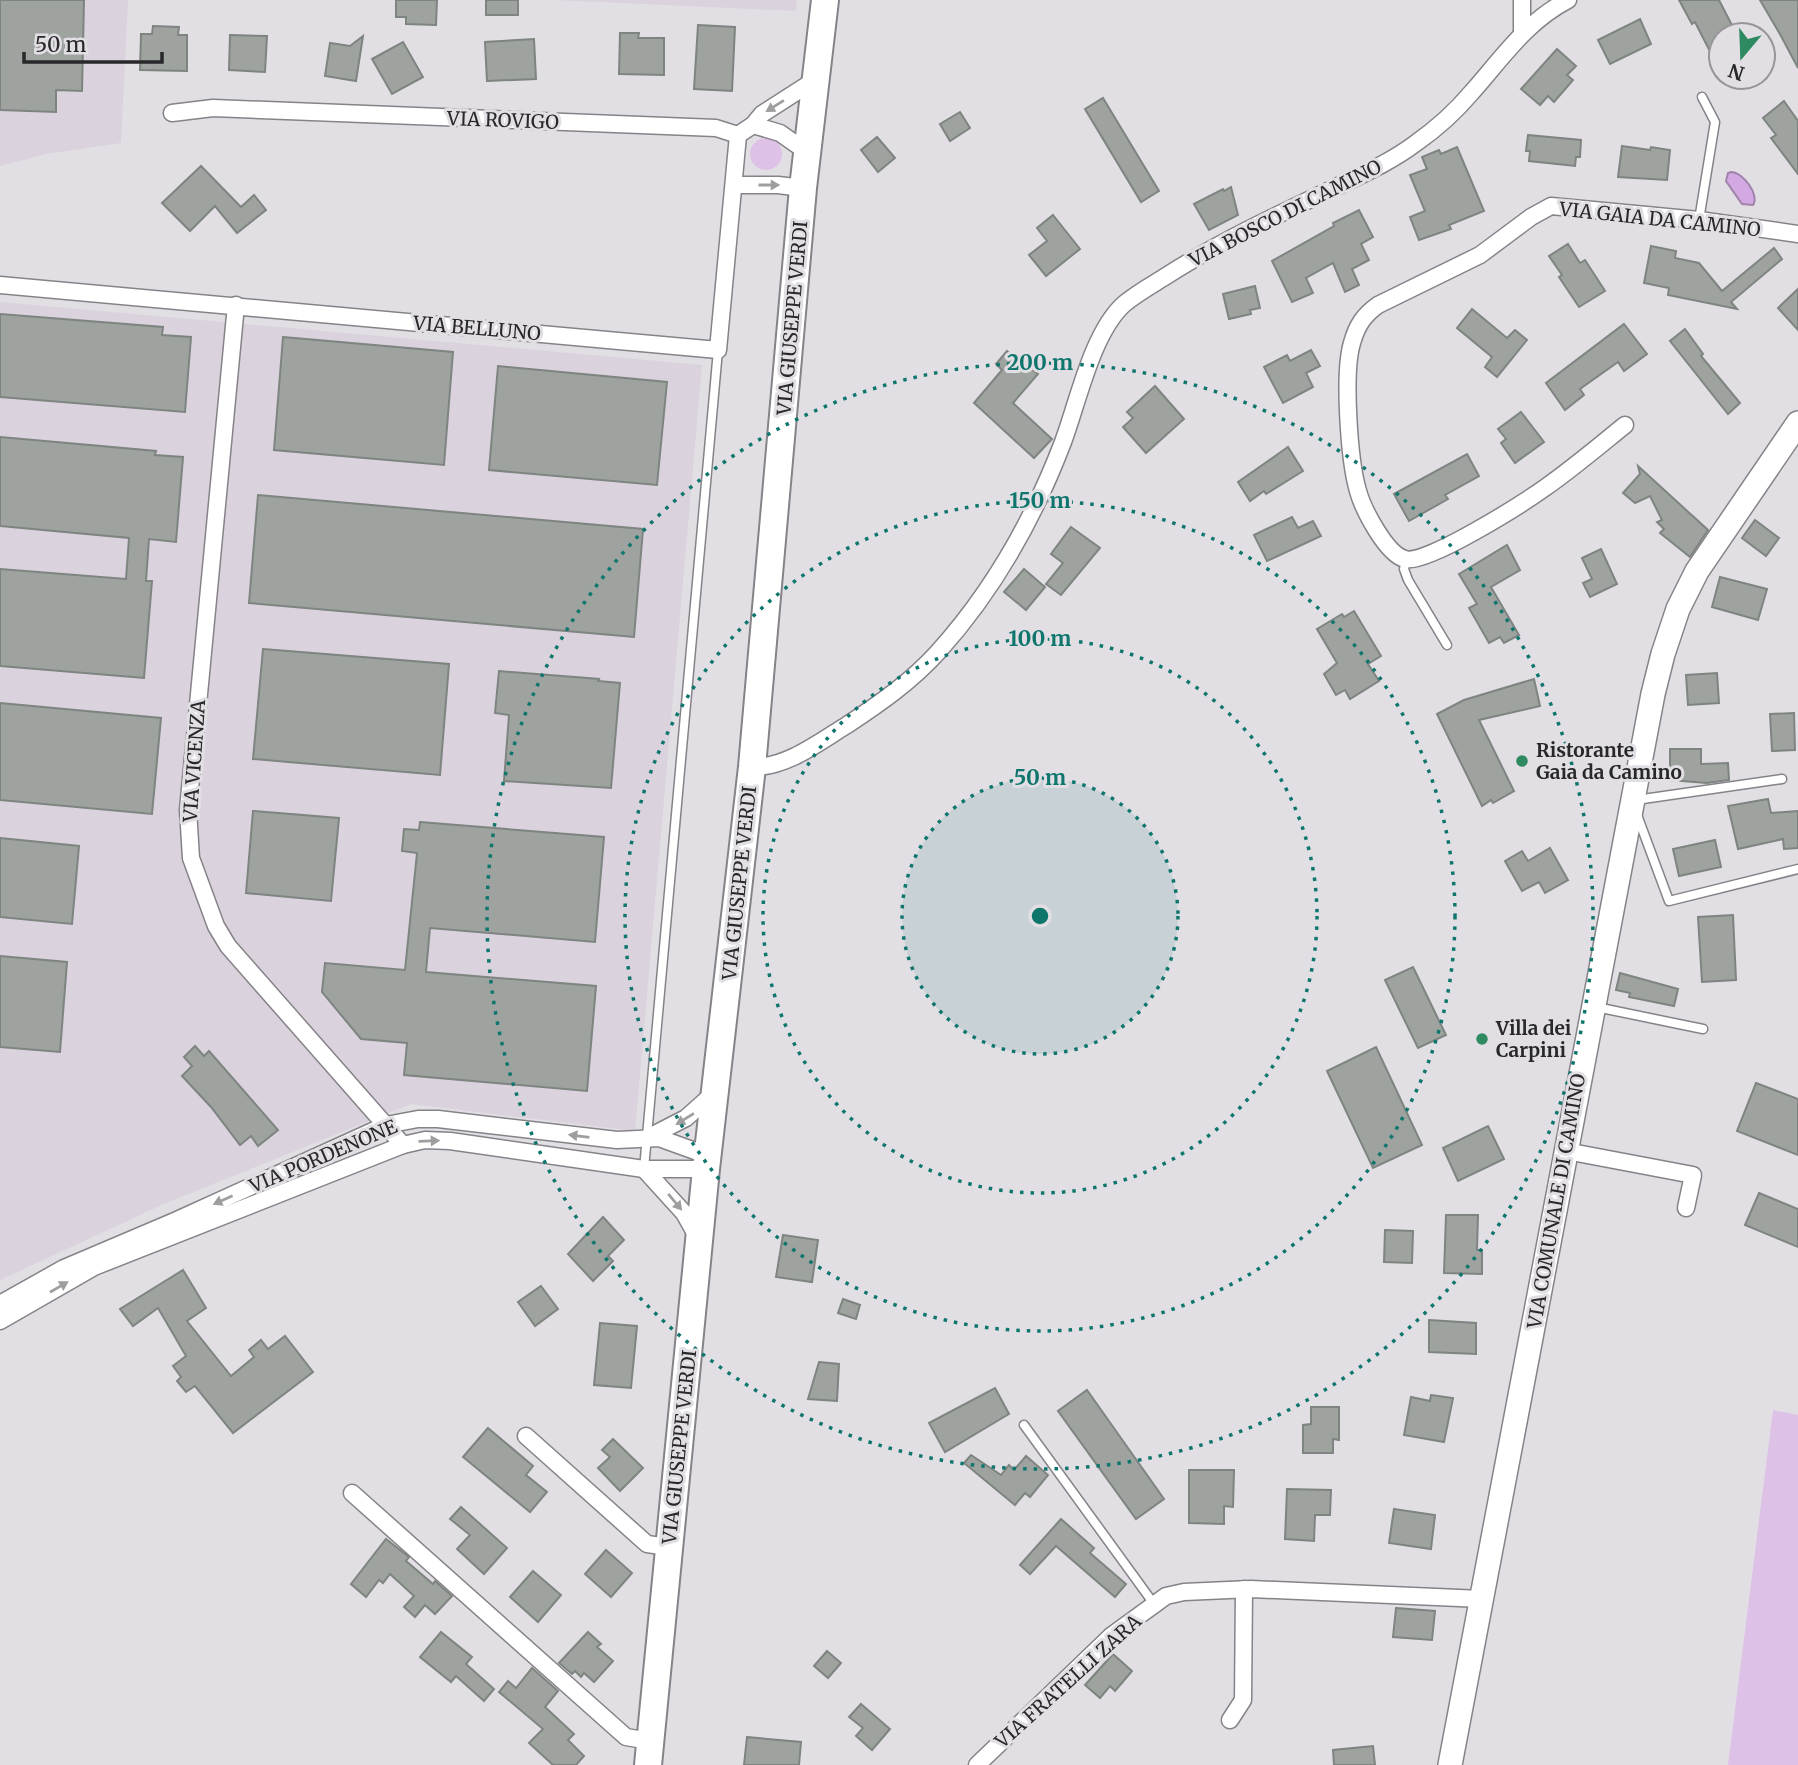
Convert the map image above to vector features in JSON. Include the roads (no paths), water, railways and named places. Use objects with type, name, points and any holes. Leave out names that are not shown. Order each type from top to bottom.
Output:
[{"type":"main road","name":"VIA GIUSEPPE VERDI","points":[[649,1753],[699,1241],[752,767],[803,188],[825,0]]},
{"type":"street","points":[[1522,0],[1522,33]]},
{"type":"street","name":"VIA BOSCO DI CAMINO","points":[[752,767],[765,768],[792,757],[882,702],[944,645],[1009,556],[1031,515],[1051,474],[1101,336],[1124,305],[1201,254],[1372,169],[1414,145],[1470,95],[1522,33],[1549,11],[1568,0]]},
{"type":"street","points":[[718,350],[738,135],[753,125],[762,114],[815,80]]},
{"type":"street","name":"VIA ROVIGO","points":[[172,113],[213,108],[716,128],[738,135]]},
{"type":"street","points":[[753,125],[780,133],[807,152]]},
{"type":"street","points":[[734,185],[803,188]]},
{"type":"street","name":"VIA GAIA DA CAMINO","points":[[1406,560],[1391,551],[1380,535],[1358,493],[1351,456],[1348,378],[1352,344],[1363,315],[1406,290],[1480,255],[1531,217],[1551,206],[1699,220],[1798,234]]},
{"type":"street","name":"VIA BELLUNO","points":[[0,285],[718,350]]},
{"type":"street","name":"VIA VICENZA","points":[[236,305],[188,810],[191,858],[208,908],[228,946],[403,1145]]},
{"type":"street","name":"VIA COMUNALE DI CAMINO","points":[[1450,1765],[1653,694],[1678,609],[1697,571],[1798,423]]},
{"type":"street","points":[[1406,560],[1420,559],[1439,551],[1512,509],[1545,488],[1625,425]]},
{"type":"street","points":[[647,1138],[686,1118],[716,1091]]},
{"type":"street","name":"VIA PORDENONE","points":[[0,1321],[94,1267],[386,1125],[418,1119],[438,1119],[618,1140],[647,1138],[671,1141],[708,1163]]},
{"type":"street","name":"VIA PORDENONE","points":[[0,1304],[64,1268],[403,1145],[425,1140],[450,1141],[644,1169],[708,1163]]},
{"type":"street","points":[[1566,1151],[1693,1175],[1686,1208]]},
{"type":"street","points":[[644,1169],[684,1213],[699,1241]]},
{"type":"street","points":[[526,1436],[647,1544],[669,1547]]},
{"type":"street","points":[[352,1493],[626,1737],[649,1753]]},
{"type":"street","points":[[1230,1720],[1243,1700],[1244,1589]]},
{"type":"street","name":"VIA FRATELLI ZARA","points":[[977,1765],[1111,1636],[1166,1596],[1185,1592],[1244,1589],[1482,1599]]},
{"type":"lane","points":[[1699,220],[1715,122],[1702,97]]},
{"type":"lane","points":[[644,1169],[718,350]]},
{"type":"lane","points":[[1406,560],[1404,569],[1408,580],[1447,645]]},
{"type":"lane","points":[[1782,779],[1632,800],[1669,901],[1798,869]]},
{"type":"lane","points":[[1592,1007],[1703,1029]]},
{"type":"lane","points":[[1024,1425],[1154,1604]]},
{"type":"place","name":"Ristorante Gaia da Camino","points":[[1522,761]]},
{"type":"place","name":"Villa dei Carpini","points":[[1482,1039]]}]
